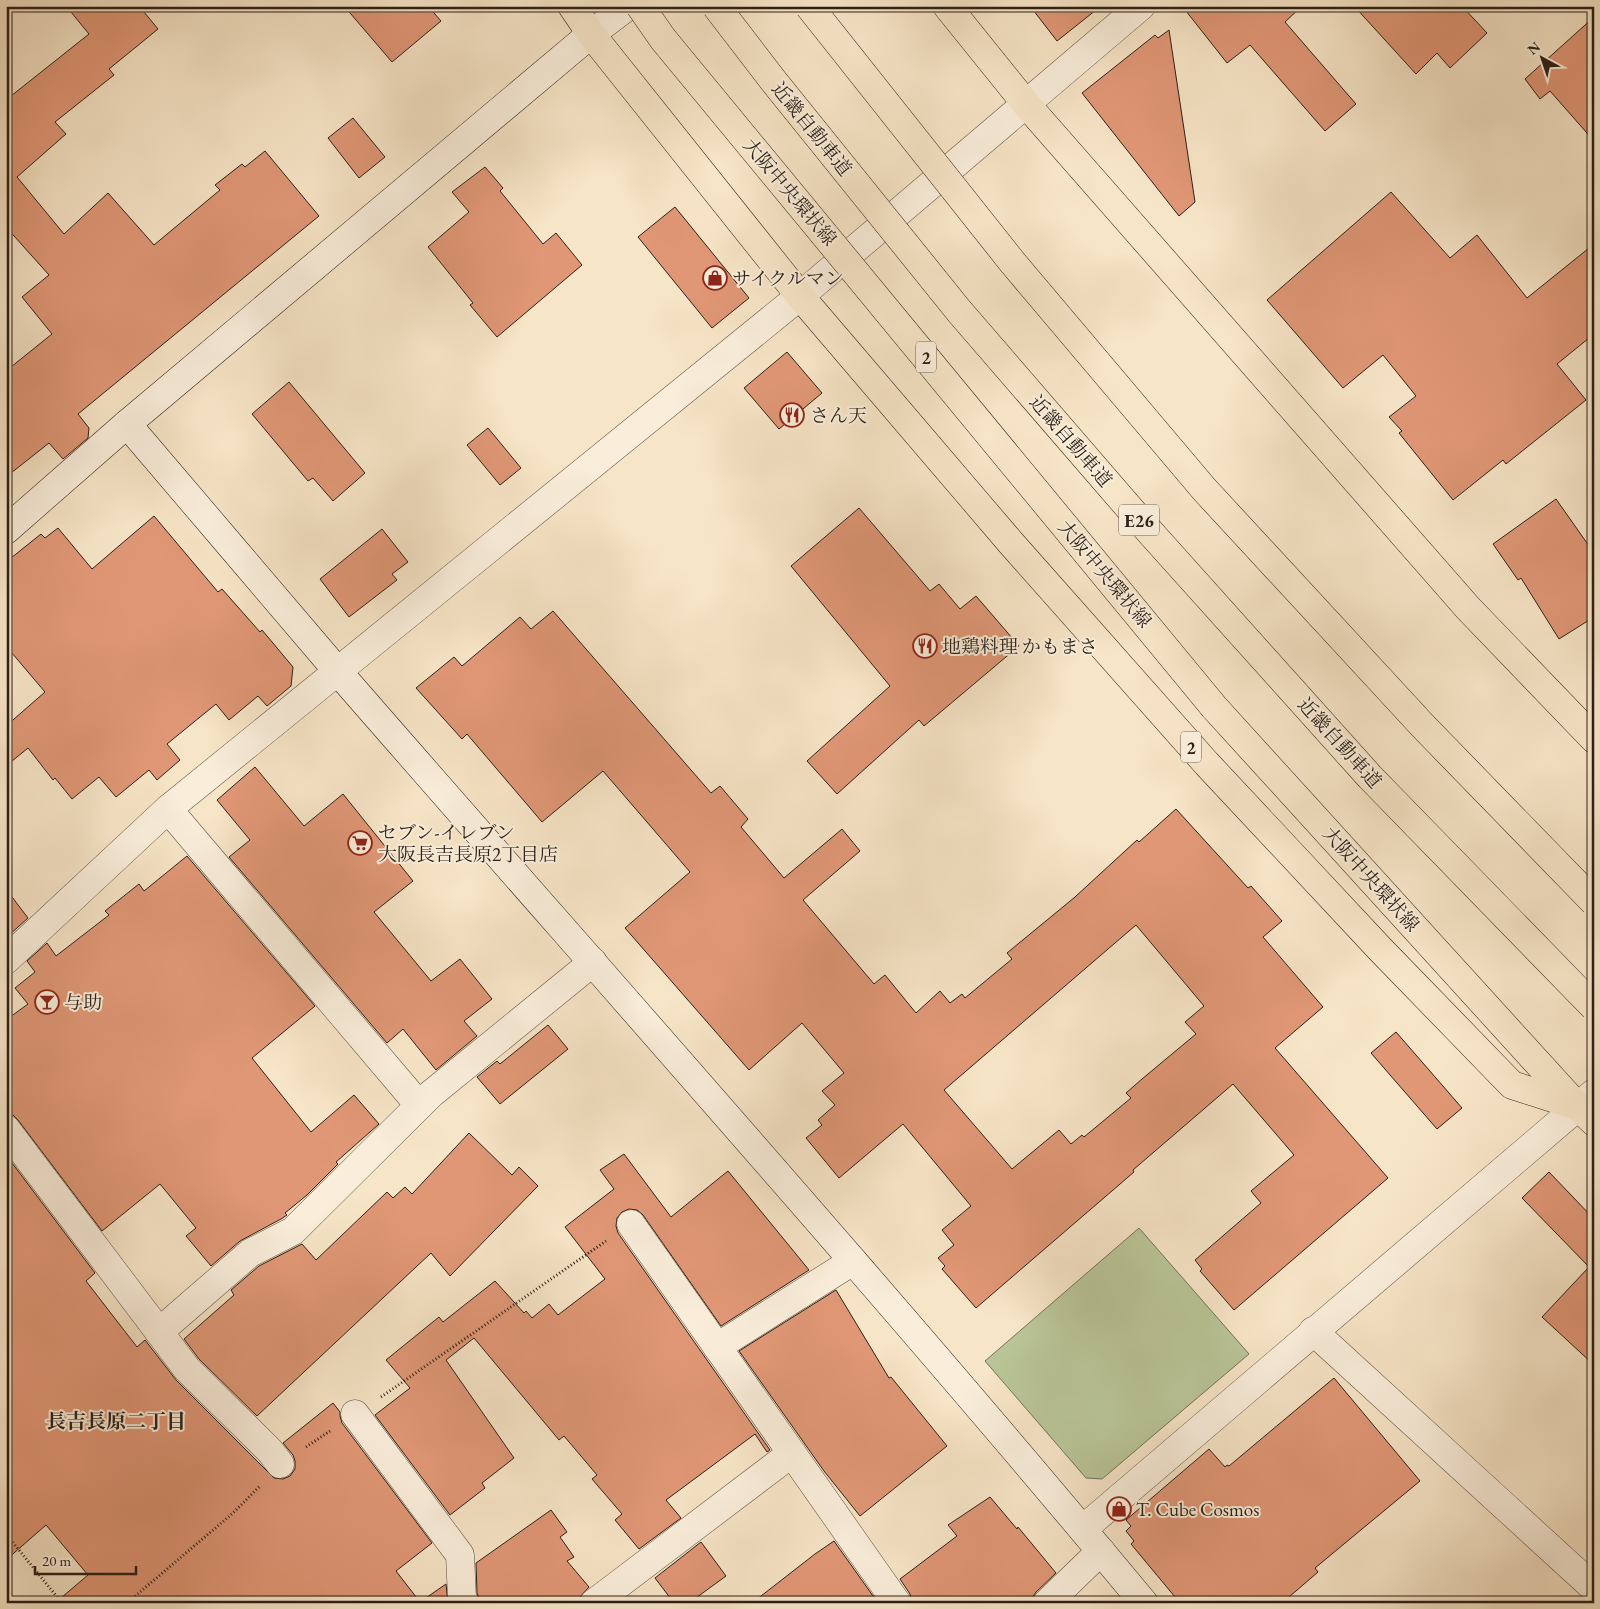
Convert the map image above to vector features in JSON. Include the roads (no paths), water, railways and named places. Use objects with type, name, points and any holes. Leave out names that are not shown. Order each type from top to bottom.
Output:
[{"type":"main road","name":"2","points":[[572,6],[590,34],[800,296],[1011,543],[1206,764],[1380,949],[1512,1085],[1588,1107]]},
{"type":"main road","name":"大阪中央環状線","points":[[640,6],[663,39],[1214,707],[1588,1107]]},
{"type":"main road","name":"近畿自動車道","points":[[716,6],[772,79],[959,311],[1150,532],[1370,777],[1594,1007]]},
{"type":"main road","points":[[809,6],[1013,262],[1204,489],[1422,726],[1594,902]]},
{"type":"main road","points":[[947,6],[1026,104],[1468,608],[1594,740]]},
{"type":"street","points":[[6,530],[127,424],[590,34],[628,6]]},
{"type":"street","points":[[6,960],[168,809],[800,296],[1141,6]]},
{"type":"street","points":[[127,424],[338,671],[853,1261],[1144,1603]]},
{"type":"street","points":[[168,809],[419,1105]]},
{"type":"street","points":[[159,1332],[250,1253],[293,1231],[431,1094],[593,962]]},
{"type":"street","points":[[1083,1529],[1313,1331],[1588,1107]]},
{"type":"street","points":[[6,1129],[187,1369],[270,1451],[280,1464]]},
{"type":"street","points":[[631,1224],[897,1603]]},
{"type":"street","points":[[717,1348],[853,1261]]},
{"type":"street","points":[[1313,1331],[1594,1588]]},
{"type":"street","points":[[355,1414],[460,1556],[462,1598],[465,1603]]},
{"type":"street","points":[[594,1603],[792,1453]]},
{"type":"street","points":[[1047,1603],[1101,1551]]},
{"type":"place","name":"サイクルマン","points":[[715,278]]},
{"type":"place","name":"さん天","points":[[792,415]]},
{"type":"place","name":"地鶏料理 かもまさ","points":[[925,646]]},
{"type":"place","name":"セブン-イレブン 大阪長吉長原2丁目店","points":[[360,843]]},
{"type":"place","name":"与助","points":[[47,1002]]},
{"type":"place","name":"T. Cube Cosmos","points":[[1119,1509]]},
{"type":"district","name":"長吉長原二丁目","points":[[116,1421]]}]
